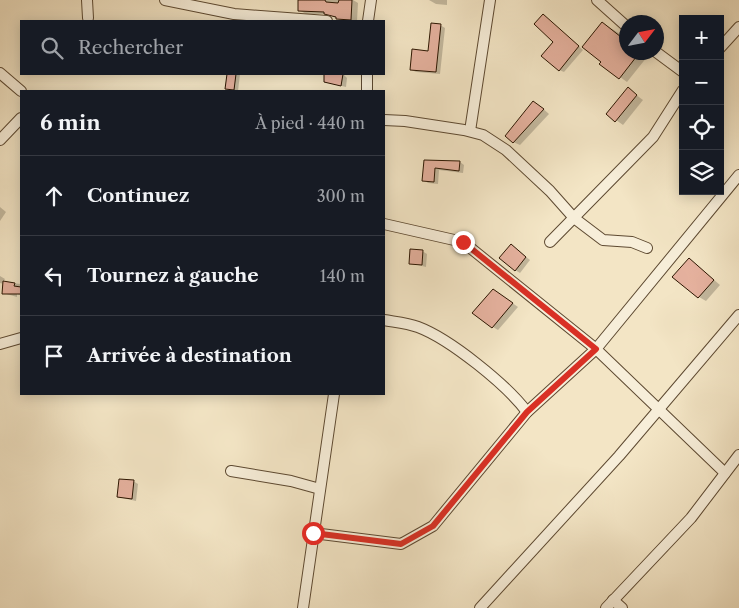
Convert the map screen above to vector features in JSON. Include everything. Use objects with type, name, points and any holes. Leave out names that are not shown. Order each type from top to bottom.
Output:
[{"type":"street","points":[[87,0],[88,18]]},
{"type":"street","points":[[165,0],[234,14],[314,20]]},
{"type":"street","points":[[368,20],[371,0]]},
{"type":"street","points":[[470,131],[490,0]]},
{"type":"street","points":[[597,0],[619,20]]},
{"type":"street","points":[[724,44],[739,27]]},
{"type":"street","points":[[664,58],[679,69]]},
{"type":"street","points":[[0,73],[20,90]]},
{"type":"street","points":[[366,90],[367,75]]},
{"type":"street","points":[[550,242],[653,137],[679,96]]},
{"type":"street","points":[[0,140],[20,119]]},
{"type":"street","points":[[385,120],[406,121],[470,131],[483,135],[506,150],[550,191],[574,218],[606,241],[632,242],[647,248]]},
{"type":"street","points":[[313,533],[401,544],[433,526],[527,412],[596,349],[739,175]]},
{"type":"street","points":[[385,224],[463,242],[596,349],[725,473]]},
{"type":"street","points":[[480,608],[659,410],[739,315]]},
{"type":"street","points":[[385,320],[417,326],[436,336],[483,368],[527,412]]},
{"type":"street","points":[[0,344],[20,338]]},
{"type":"street","points":[[303,608],[334,395]]},
{"type":"street","points":[[606,608],[691,518],[739,455]]},
{"type":"street","points":[[231,471],[291,481],[320,489]]},
{"type":"street","points":[[613,600],[622,608]]},
{"type":"building","points":[[298,0],[325,0],[326,2],[338,3],[339,0],[352,0],[351,20],[336,19],[336,17],[324,14],[324,12],[298,11]]},
{"type":"building","points":[[543,14],[579,46],[559,71],[541,56],[553,42],[534,24]]},
{"type":"building","points":[[602,22],[619,35],[619,60],[634,60],[619,79],[599,64],[601,62],[582,47]]},
{"type":"building","points":[[431,23],[441,24],[436,72],[410,70],[412,49],[428,51]]},
{"type":"building","points":[[227,75],[236,75],[234,90],[225,89]]},
{"type":"building","points":[[324,75],[343,75],[341,86],[324,82]]},
{"type":"building","points":[[628,87],[637,95],[615,122],[606,114]]},
{"type":"building","points":[[533,101],[544,109],[513,143],[505,136]]},
{"type":"building","points":[[424,160],[460,161],[459,171],[435,168],[434,182],[422,181]]},
{"type":"building","points":[[511,244],[526,257],[515,271],[499,258]]},
{"type":"building","points":[[410,249],[423,250],[422,265],[409,264]]},
{"type":"building","points":[[689,258],[714,280],[698,298],[672,277]]},
{"type":"building","points":[[3,281],[15,283],[14,286],[20,287],[20,294],[2,294]]},
{"type":"building","points":[[493,289],[513,303],[492,328],[472,313]]},
{"type":"building","points":[[119,479],[134,480],[132,499],[117,497]]},
{"type":"route","points":[[313,533],[401,544],[433,526],[527,412],[596,349],[463,242]]}]
